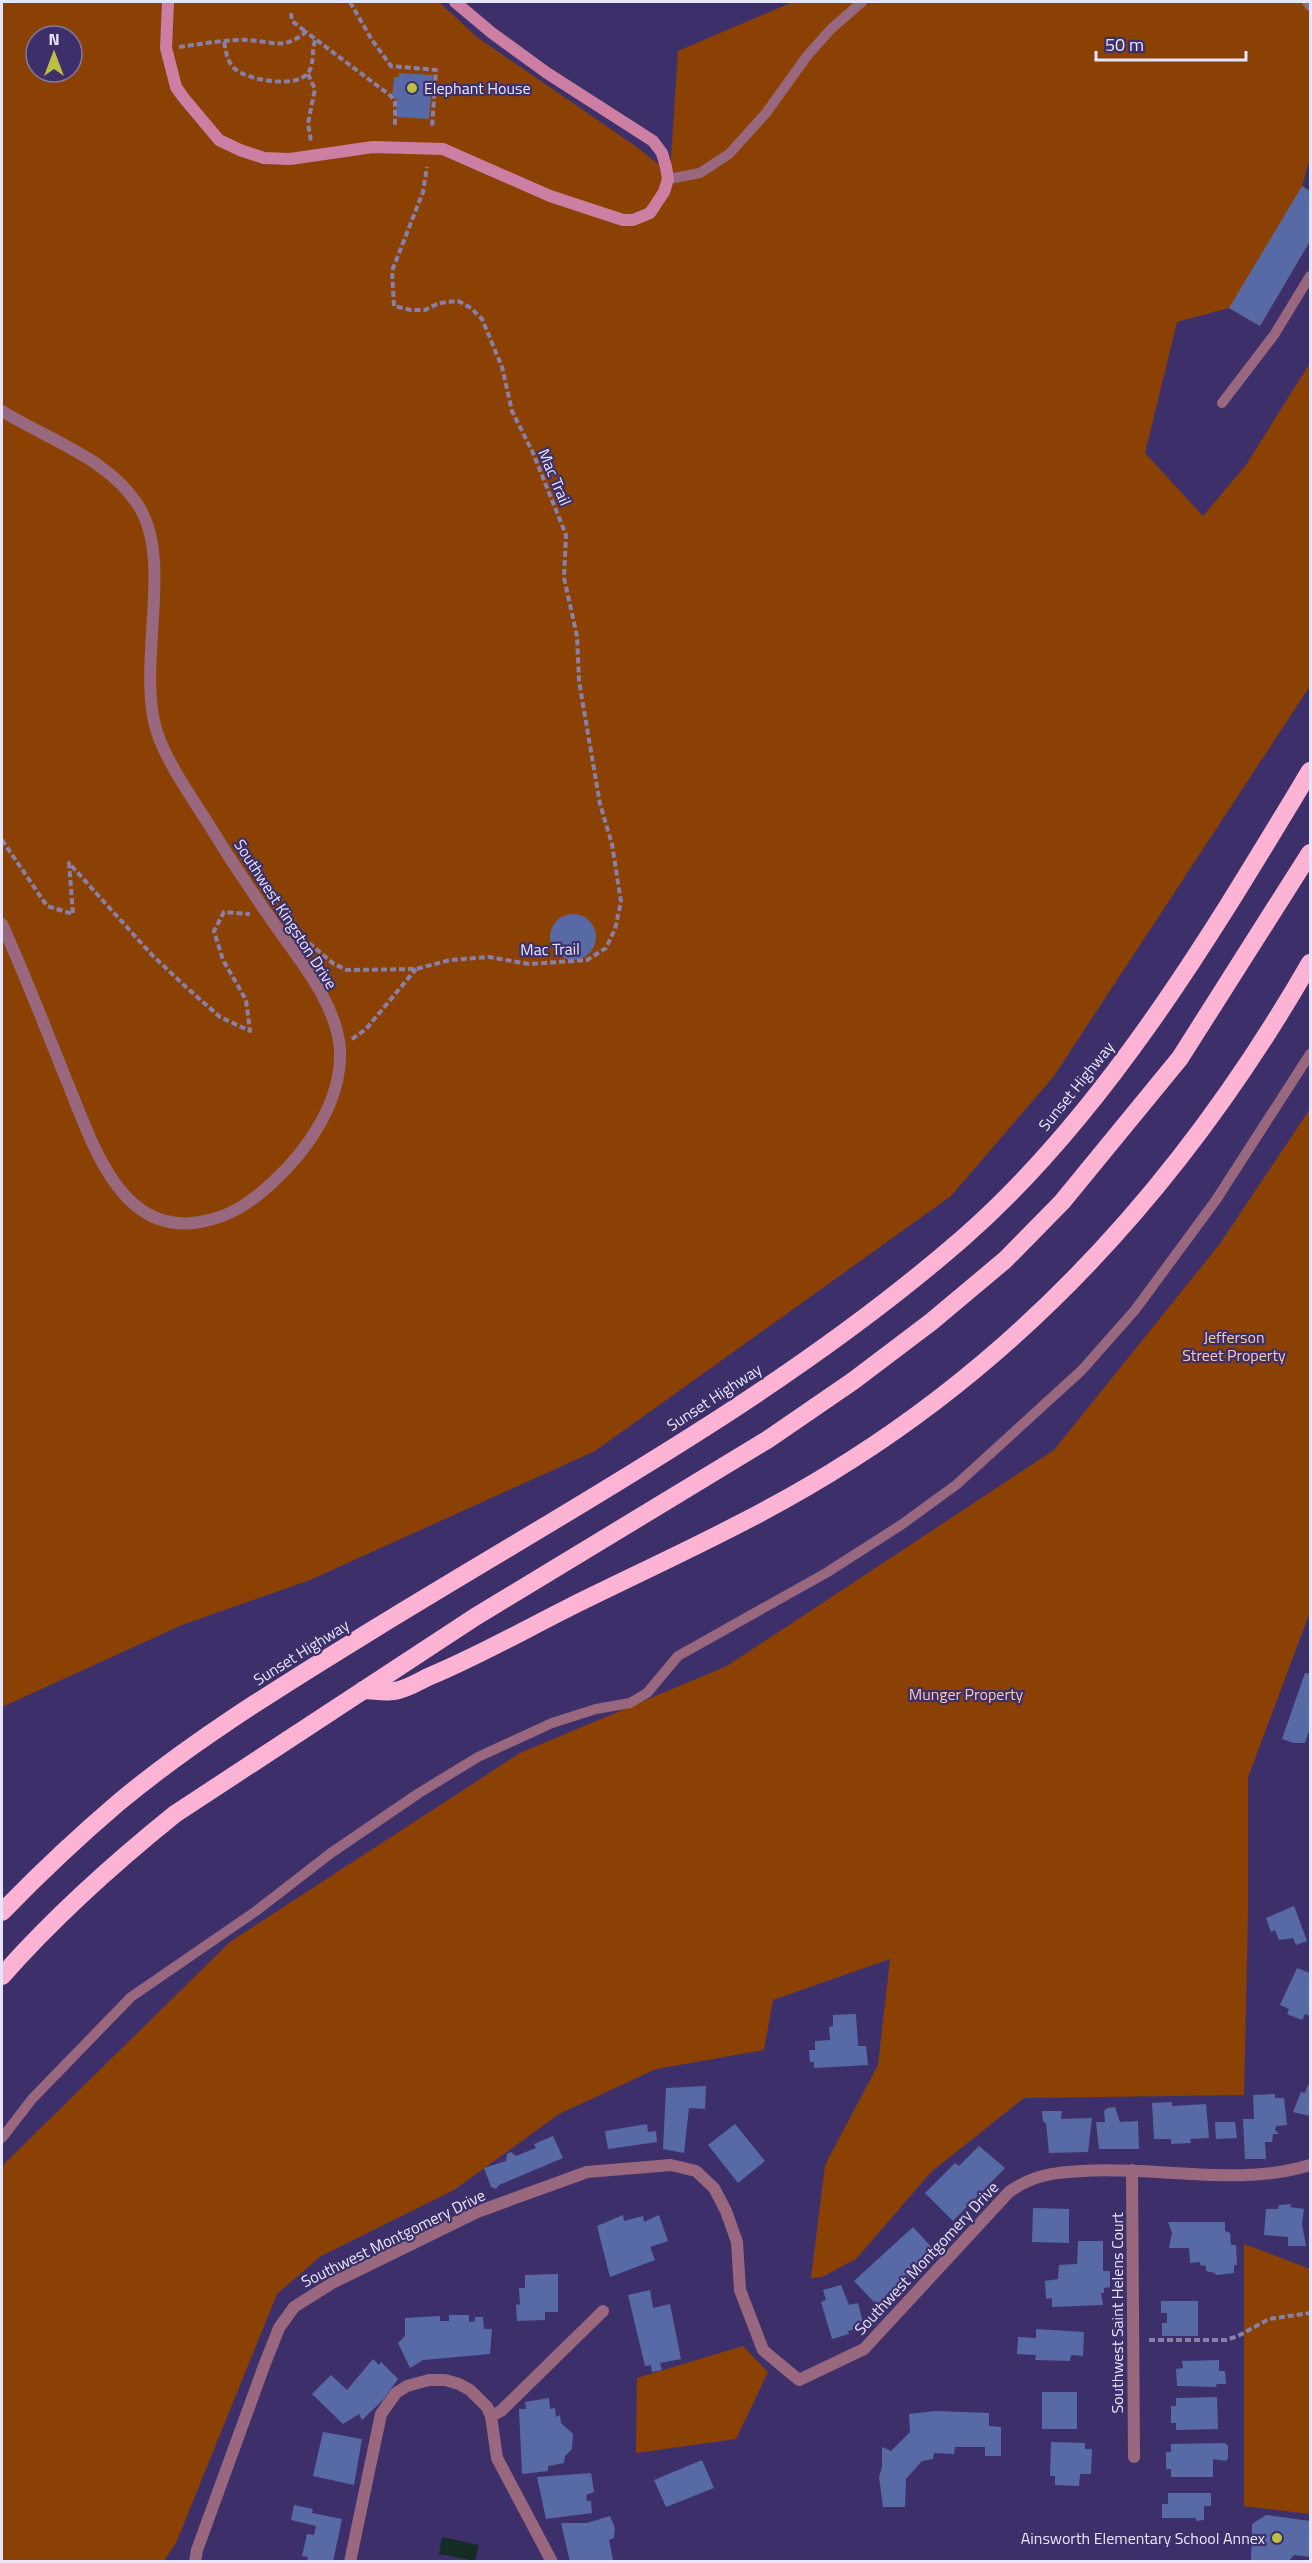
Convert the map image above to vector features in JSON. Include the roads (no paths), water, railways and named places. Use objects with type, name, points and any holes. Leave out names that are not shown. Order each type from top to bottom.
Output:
[{"type":"highway","name":"Sunset Highway","points":[[2,1912],[120,1802],[210,1735],[309,1669],[668,1451],[769,1386],[860,1323],[965,1236],[1012,1191],[1052,1147],[1140,1038],[1227,908],[1311,771]]},
{"type":"highway","points":[[2,1976],[72,1903],[131,1849],[175,1814],[475,1617],[767,1440],[861,1375],[931,1322],[1005,1260],[1062,1202],[1180,1058],[1311,854]]},
{"type":"highway","points":[[363,1689],[395,1692],[440,1672],[694,1545],[849,1461],[949,1391],[1006,1345],[1059,1295],[1152,1194],[1234,1085],[1277,1021],[1311,963]]},
{"type":"street","points":[[168,2],[166,48],[176,87],[205,126],[219,140],[240,150],[264,158],[290,159],[373,147],[443,149],[550,196],[623,220],[633,220],[650,213],[664,192],[668,178],[662,153],[653,141],[547,74],[454,2]]},
{"type":"street","name":"Southwest Kingston Drive","points":[[2,411],[103,468],[129,494],[144,516],[149,529],[154,565],[150,687],[152,712],[159,737],[177,774],[322,998],[331,1017],[340,1047],[338,1076],[329,1107],[290,1167],[259,1195],[231,1214],[213,1220],[187,1224],[159,1221],[144,1213],[116,1185],[99,1155],[2,924]]},
{"type":"street","name":"Southwest Montgomery Drive","points":[[195,2562],[197,2550],[264,2366],[279,2328],[294,2307],[334,2282],[477,2212],[587,2172],[671,2165],[696,2171],[714,2188],[726,2211],[737,2242],[740,2290],[763,2350],[799,2380],[864,2349],[1009,2192],[1032,2179],[1060,2173],[1132,2170],[1240,2174],[1290,2172],[1311,2165]]},
{"type":"street","name":"Southwest Saint Helens Court","points":[[1132,2170],[1134,2457]]},
{"type":"street","points":[[491,2416],[501,2411],[603,2311]]},
{"type":"street","points":[[350,2562],[376,2429],[381,2414],[396,2393],[418,2382],[445,2380],[470,2390],[481,2399],[491,2416],[497,2457],[552,2562]]},
{"type":"lane","points":[[668,178],[700,172],[729,154],[766,113],[807,56],[831,29],[862,2]]},
{"type":"lane","points":[[1307,2],[1311,6]]},
{"type":"lane","points":[[1222,403],[1274,335],[1311,276]]},
{"type":"lane","points":[[2,2138],[32,2099],[131,1997],[256,1911],[331,1853],[419,1793],[478,1757],[552,1723],[596,1709],[630,1703],[647,1693],[678,1656],[826,1573],[901,1525],[956,1485],[1082,1370],[1135,1310],[1216,1200],[1311,1054]]},
{"type":"place","name":"Elephant House","points":[[412,88]]},
{"type":"place","name":"Ainsworth Elementary School Annex","points":[[1277,2538]]},
{"type":"park label","name":"Jefferson Street Property","points":[[1234,1346]]},
{"type":"park label","name":"Munger Property","points":[[966,1694]]}]
